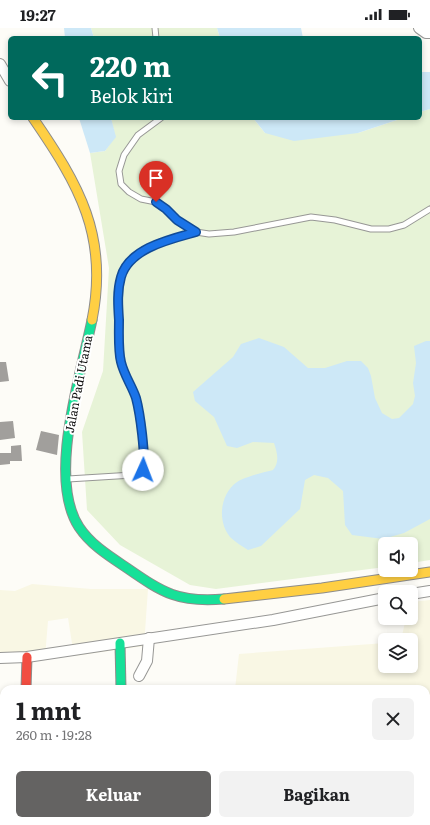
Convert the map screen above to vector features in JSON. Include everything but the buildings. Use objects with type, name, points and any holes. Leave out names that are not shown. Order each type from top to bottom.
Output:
[{"type":"street","points":[[418,28],[426,33],[430,33]]},
{"type":"street","points":[[0,64],[8,78]]},
{"type":"street","name":"Jalan Padi Utama","points":[[34,120],[58,155],[87,211],[95,246],[97,276],[94,306],[69,427],[66,467],[68,495],[73,518],[85,536],[113,559],[150,584],[179,597],[196,600],[290,593],[430,572]]},
{"type":"street","points":[[418,593],[430,591]]},
{"type":"street","points":[[0,658],[27,657],[273,620],[378,600]]},
{"type":"street","points":[[139,676],[147,662],[149,638]]},
{"type":"street","points":[[120,642],[120,685]]},
{"type":"street","points":[[26,685],[27,657]]},
{"type":"lane","points":[[158,120],[138,134],[124,155],[119,171],[121,184],[129,192],[141,199],[156,202],[177,220],[196,232],[209,234],[234,232],[311,217],[335,220],[371,229],[389,229],[404,225],[430,209]]},
{"type":"lane","points":[[67,479],[133,475],[140,473],[143,470],[145,463],[144,452],[136,398],[120,361],[118,298],[121,276],[130,262],[146,249],[160,242],[196,232]]},
{"type":"shaded area","points":[[32,584],[91,589],[148,589],[144,646],[74,656],[68,618],[48,621],[45,657],[0,659],[0,590],[15,591]]},
{"type":"shaded area","points":[[430,600],[430,685],[235,685],[239,654],[378,644],[378,673],[418,673],[418,633],[403,633],[404,625],[418,625],[418,601]]},
{"type":"green space","points":[[91,28],[217,28],[219,36],[93,36]]},
{"type":"green space","points":[[430,109],[430,560],[418,562],[418,537],[378,537],[378,568],[216,589],[190,585],[120,545],[87,510],[82,432],[103,371],[109,268],[90,153],[105,151],[115,137],[111,120],[255,120],[265,133],[358,133],[397,120],[422,120],[422,111]]},
{"type":"water","points":[[64,28],[91,28],[93,36],[65,36]]},
{"type":"water","points":[[217,28],[301,28],[303,36],[219,36]]},
{"type":"water","points":[[422,72],[430,72],[430,109],[422,111]]},
{"type":"water","points":[[80,120],[112,120],[116,137],[105,151],[90,153]]},
{"type":"water","points":[[255,120],[397,120],[358,133],[294,141],[265,133]]},
{"type":"water","points":[[259,338],[284,347],[308,368],[325,368],[347,361],[361,361],[368,368],[375,398],[382,413],[392,419],[399,418],[413,404],[415,396],[413,383],[416,363],[414,346],[430,341],[430,519],[404,533],[390,537],[378,537],[378,538],[352,535],[345,525],[343,491],[328,478],[314,475],[305,480],[300,509],[261,546],[248,550],[230,537],[226,531],[222,516],[222,508],[227,493],[231,487],[240,480],[273,470],[277,464],[276,450],[274,443],[253,442],[237,448],[227,446],[214,417],[195,401],[193,392],[233,357],[241,344]]},
{"type":"traffic: fast","points":[[92,320],[69,425],[66,454],[66,482],[70,506],[79,527],[101,550],[162,590],[183,598],[208,600],[224,599]]},
{"type":"traffic: fast","points":[[120,643],[121,685]]},
{"type":"traffic: slow","points":[[34,120],[64,166],[76,189],[86,213],[93,237],[96,262],[96,290],[92,320]]},
{"type":"traffic: slow","points":[[224,599],[322,588],[430,572]]},
{"type":"traffic: jam","points":[[26,685],[27,657]]},
{"type":"route","points":[[143,470],[145,463],[144,452],[136,398],[120,361],[118,298],[121,276],[130,262],[146,249],[160,242],[196,232],[177,220],[156,202]]}]
